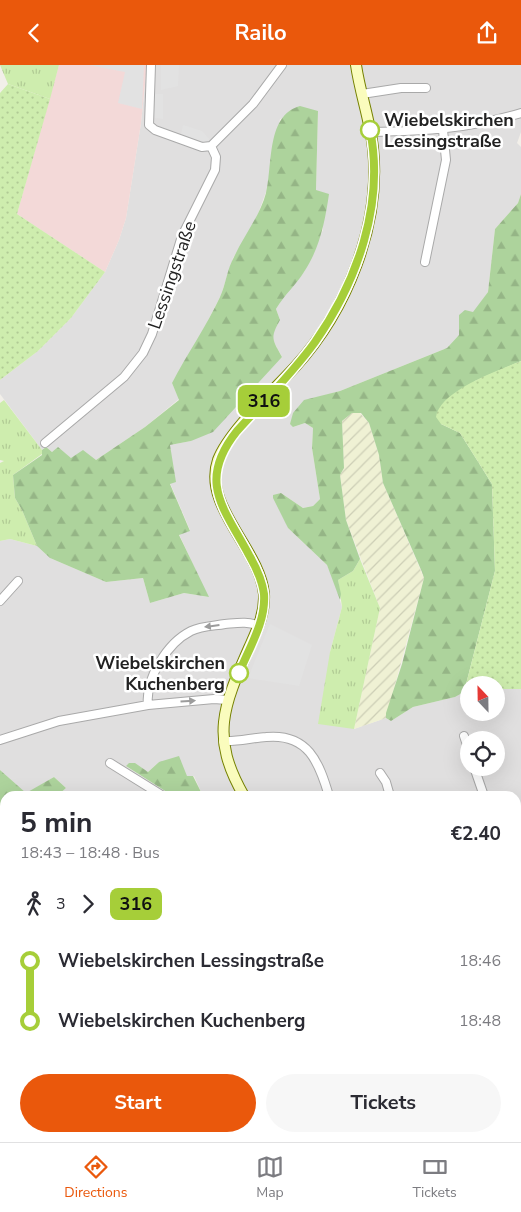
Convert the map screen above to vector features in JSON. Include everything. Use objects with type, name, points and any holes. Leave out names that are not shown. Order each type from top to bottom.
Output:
[{"type":"main road","points":[[241,791],[227,761],[223,741],[227,700],[259,626],[264,605],[262,584],[219,496],[215,479],[217,462],[226,445],[237,431],[315,342],[349,282],[364,245],[370,213],[374,167],[371,132],[356,65]]},
{"type":"street","points":[[151,65],[150,125],[154,130],[202,147],[211,146],[253,104],[282,65]]},
{"type":"street","points":[[362,93],[400,89],[426,89]]},
{"type":"street","points":[[371,132],[443,130],[487,123],[521,113]]},
{"type":"street","points":[[425,262],[446,160],[443,130]]},
{"type":"street","name":"Lessingstraße","points":[[45,443],[124,377],[143,353],[152,334],[182,237],[215,170],[216,157],[211,146]]},
{"type":"street","points":[[0,601],[18,581]]},
{"type":"street","points":[[148,705],[148,688],[152,676],[182,636],[204,627],[244,622],[259,626]]},
{"type":"street","points":[[0,740],[53,723],[148,705],[227,700]]},
{"type":"street","points":[[223,741],[268,736],[294,741],[311,753],[324,779],[328,791]]},
{"type":"street","points":[[110,763],[155,791]]},
{"type":"street","points":[[380,773],[386,782],[389,791]]},
{"type":"street","points":[[477,776],[482,791]]},
{"type":"shaded area","points":[[59,65],[147,65],[141,123],[126,218],[105,272],[17,214]]},
{"type":"shaded area","points":[[88,65],[144,65],[142,109],[118,103],[125,72]]},
{"type":"shaded area","points":[[147,65],[521,65],[521,132],[517,143],[521,147],[521,194],[518,203],[495,229],[488,292],[459,335],[447,348],[340,391],[304,401],[293,427],[305,423],[313,428],[312,448],[320,499],[313,506],[303,508],[281,493],[288,528],[327,565],[334,581],[342,607],[330,652],[354,729],[386,718],[391,721],[413,707],[460,694],[460,721],[505,721],[505,689],[521,689],[521,791],[201,791],[194,776],[187,776],[159,762],[148,772],[126,766],[165,791],[63,791],[66,788],[54,777],[31,791],[23,791],[0,770],[0,541],[10,539],[37,546],[50,558],[106,582],[143,578],[150,603],[184,593],[208,597],[179,534],[190,530],[170,483],[170,445],[191,441],[282,357],[273,340],[272,333],[280,320],[276,309],[304,272],[323,230],[316,190],[318,111],[280,119],[266,192],[255,222],[233,258],[221,295],[201,334],[172,383],[179,399],[145,427],[96,460],[71,458],[58,448],[52,452],[46,447],[42,450],[0,394],[0,380],[38,351],[71,318],[105,272],[126,218],[141,123]]},
{"type":"shaded area","points":[[161,65],[179,65],[178,86],[161,90]]},
{"type":"shaded area","points":[[150,94],[163,94],[163,119],[149,117]]},
{"type":"shaded area","points":[[183,125],[202,131],[209,139],[207,147],[180,139]]},
{"type":"shaded area","points":[[270,624],[312,645],[299,686],[248,678]]},
{"type":"green space","points":[[0,65],[59,65],[50,99],[8,84]]},
{"type":"green space","points":[[8,84],[50,99],[17,214],[105,272],[71,318],[38,351],[0,380],[0,93]]},
{"type":"green space","points":[[300,106],[318,111],[316,190],[329,194],[321,234],[310,263],[276,309],[280,320],[274,339],[282,357],[213,432],[191,441],[170,445],[176,482],[170,484],[190,531],[179,535],[209,597],[184,593],[150,603],[143,578],[106,582],[50,558],[37,546],[15,498],[13,475],[42,455],[42,450],[46,447],[52,452],[58,447],[71,458],[83,450],[96,460],[145,427],[179,400],[172,383],[215,308],[232,262],[263,201],[266,193],[276,130],[281,119],[289,111]]},
{"type":"green space","points":[[521,194],[521,361],[475,381],[441,424],[460,433],[492,484],[495,571],[468,676],[460,676],[460,694],[413,707],[391,721],[386,718],[386,713],[402,664],[424,578],[422,572],[383,483],[379,455],[369,423],[361,413],[352,413],[342,421],[344,468],[340,475],[346,520],[360,559],[353,571],[338,580],[341,594],[340,600],[327,565],[288,528],[273,498],[273,495],[281,493],[303,508],[313,506],[320,499],[312,448],[313,428],[305,423],[293,427],[290,424],[293,413],[304,400],[340,391],[447,348],[459,335],[459,315],[465,310],[473,312],[488,292],[495,229],[518,203]]},
{"type":"green space","points":[[521,361],[521,689],[505,689],[505,676],[468,676],[495,571],[492,484],[460,433],[441,424],[436,417],[440,407],[447,399],[458,390]]},
{"type":"green space","points":[[4,400],[42,450],[42,454],[13,475],[15,498],[37,546],[10,539],[0,541],[0,463],[4,461],[0,460],[0,403]]},
{"type":"green space","points":[[352,413],[360,413],[369,423],[379,455],[383,483],[424,578],[386,718],[354,729],[380,608],[346,520],[340,475],[344,468],[342,421]]},
{"type":"green space","points":[[360,559],[380,608],[354,729],[318,724],[330,652],[342,607],[338,580],[353,571]]},
{"type":"green space","points":[[179,756],[187,776],[193,776],[200,791],[165,791],[126,766],[129,763],[135,763],[148,772],[159,762]]},
{"type":"green space","points":[[0,770],[24,791],[0,791]]},
{"type":"green space","points":[[54,777],[66,788],[63,791],[30,791]]},
{"type":"bus line","name":"316","points":[[239,673],[259,626],[264,605],[264,594],[260,576],[222,505],[216,488],[217,462],[226,445],[237,431],[298,364],[315,342],[349,282],[364,245],[368,229],[374,167],[370,130]]},
{"type":"place","name":"Wiebelskirchen Lessingstraße","points":[[370,130]]},
{"type":"place","name":"Wiebelskirchen Kuchenberg","points":[[239,673]]}]
